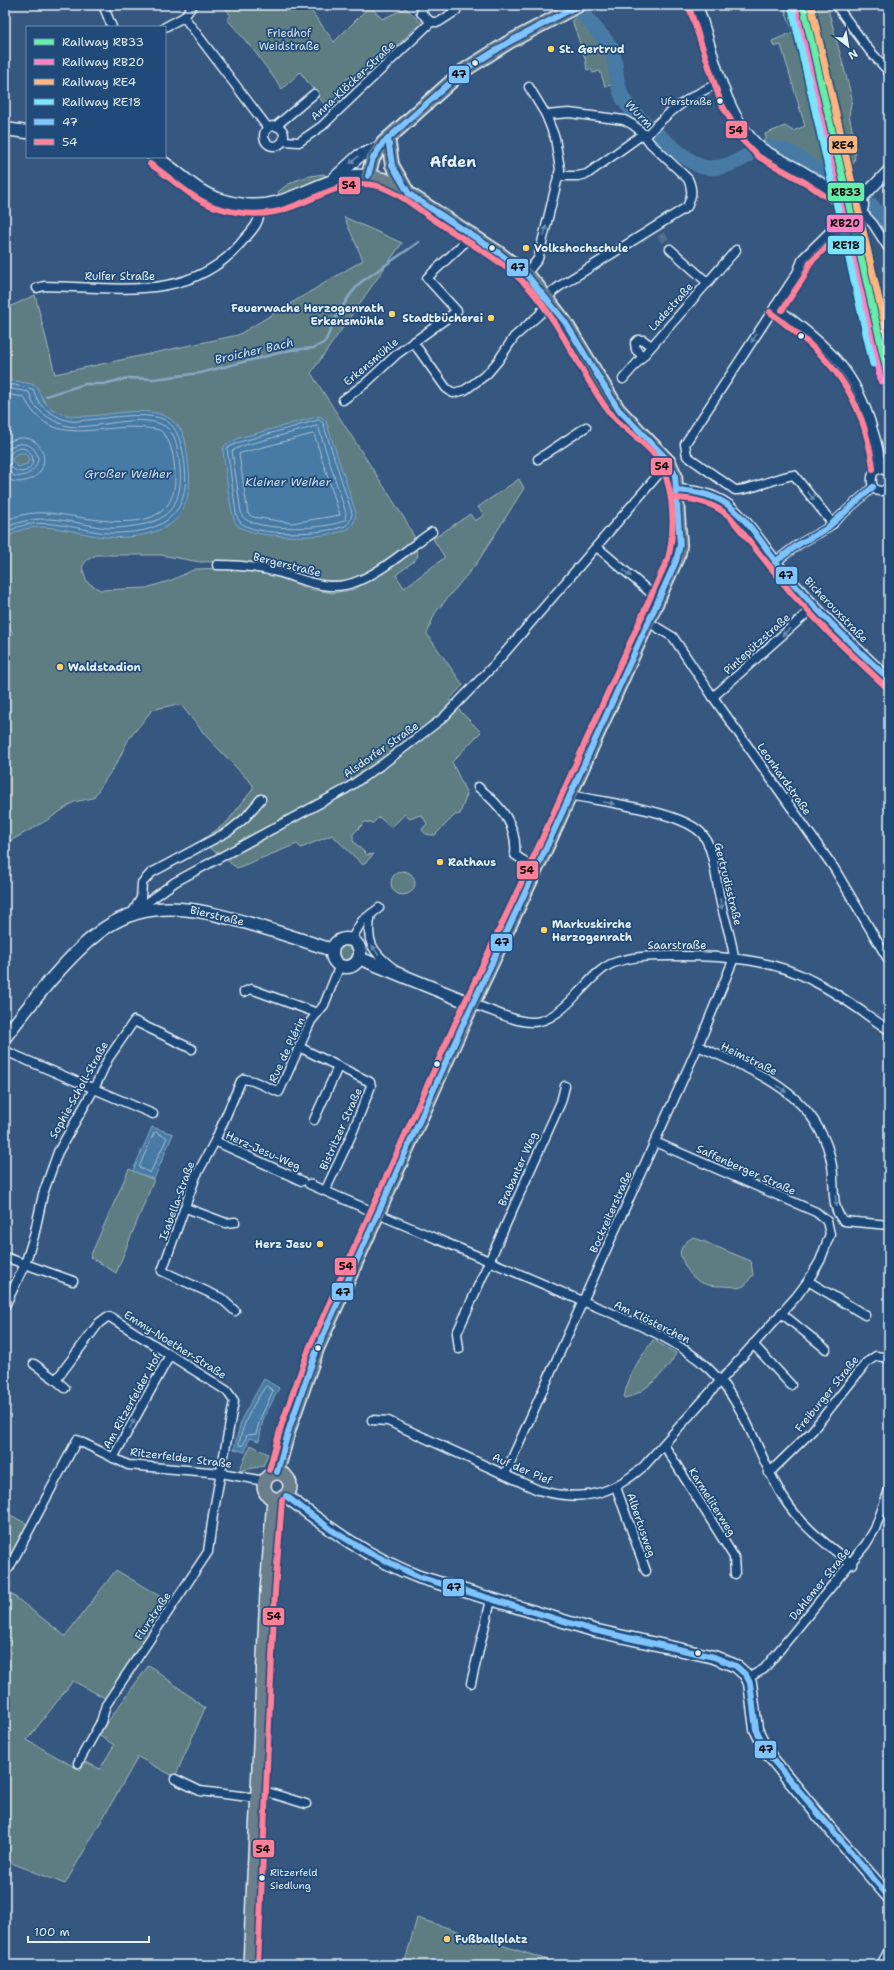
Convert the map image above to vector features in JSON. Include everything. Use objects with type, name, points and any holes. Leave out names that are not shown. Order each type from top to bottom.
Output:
[{"type":"main road","points":[[368,176],[373,158],[388,138],[432,98],[474,63],[509,42],[576,7]]},
{"type":"main road","points":[[5,129],[26,132]]},
{"type":"main road","points":[[388,138],[392,165],[409,194]]},
{"type":"main road","points":[[333,180],[359,156],[379,148]]},
{"type":"main road","points":[[155,158],[205,194],[233,203],[261,206],[290,198],[333,180],[353,175],[368,176],[385,180],[409,194],[470,234],[526,274],[548,299],[565,322],[618,409],[669,462],[675,475],[680,545],[679,553],[570,795],[472,1004],[313,1360],[290,1426],[277,1472]]},
{"type":"main road","name":"Bierstraße","points":[[5,1037],[80,949],[106,927],[132,914],[157,908],[184,908],[207,911],[332,950]]},
{"type":"main road","points":[[342,939],[351,940],[358,945],[359,958],[352,965],[340,965],[333,958],[332,950],[337,942],[342,939]]},
{"type":"main road","points":[[359,958],[472,1004]]},
{"type":"main road","points":[[277,1472],[286,1475],[290,1483],[288,1492],[280,1497],[270,1497],[264,1490],[264,1481],[269,1474],[277,1472]]},
{"type":"main road","points":[[280,1497],[382,1562],[419,1577],[593,1630],[714,1657],[736,1666],[748,1678],[752,1693],[756,1729],[768,1754],[829,1828],[889,1897]]},
{"type":"main road","points":[[252,1964],[267,1591],[280,1497]]},
{"type":"street","points":[[103,5],[112,26]]},
{"type":"street","points":[[166,26],[184,17],[193,5]]},
{"type":"street","points":[[424,5],[421,13],[431,22],[439,22],[456,12],[450,5]]},
{"type":"street","points":[[697,5],[722,82],[739,123],[751,138],[770,155],[788,163],[846,201]]},
{"type":"street","points":[[836,5],[869,50],[889,72]]},
{"type":"street","points":[[184,17],[272,127],[283,130],[284,141]]},
{"type":"street","name":"Anna-Klöcker-Straße","points":[[314,94],[272,127],[264,137],[268,145],[277,146],[284,141],[298,142],[322,126],[431,22]]},
{"type":"street","points":[[559,176],[578,176],[587,174],[646,134],[688,98],[722,82]]},
{"type":"street","points":[[526,274],[538,259],[559,176],[560,160],[546,115],[529,87]]},
{"type":"street","points":[[546,115],[569,113],[624,120],[646,134],[650,143],[688,179],[691,186],[692,196],[687,208],[560,286],[548,299]]},
{"type":"street","points":[[861,199],[889,170]]},
{"type":"street","points":[[846,201],[853,196],[861,199]]},
{"type":"street","points":[[861,199],[863,205],[861,211]]},
{"type":"street","points":[[846,201],[846,206],[850,212],[856,213],[861,211]]},
{"type":"street","name":"Ruifer Straße","points":[[37,288],[44,286],[141,288],[172,285],[199,276],[231,255],[252,232],[261,214],[261,206]]},
{"type":"street","points":[[861,211],[873,224],[889,249]]},
{"type":"street","points":[[833,524],[794,475],[786,476],[742,490],[735,490],[687,456],[685,444],[797,273],[803,258],[850,212]]},
{"type":"street","points":[[656,226],[661,234]]},
{"type":"street","name":"Erkensmühle","points":[[343,400],[413,342],[457,311],[427,278],[462,245],[470,234]]},
{"type":"street","name":"Ladestraße","points":[[670,249],[708,283]]},
{"type":"street","name":"Ladestraße","points":[[623,379],[736,250]]},
{"type":"street","name":"Erkensmühle","points":[[413,342],[446,388],[453,393],[459,393],[487,374],[518,334],[540,314],[548,299]]},
{"type":"street","points":[[775,306],[826,347],[851,377],[864,400],[885,471],[873,474],[871,480],[873,487],[879,490],[889,488]]},
{"type":"street","name":"Ladestraße","points":[[643,356],[636,350],[635,344],[638,340],[643,340],[651,346]]},
{"type":"street","points":[[538,459],[586,426]]},
{"type":"street","name":"Alsdorfer Straße","points":[[132,914],[175,882],[346,789],[428,731],[443,718],[481,679],[597,547],[669,462]]},
{"type":"street","points":[[776,562],[798,544],[818,534],[833,524],[873,487]]},
{"type":"street","name":"Bicherouxstraße","points":[[676,490],[701,492],[728,505],[743,520],[776,562],[815,606],[889,679]]},
{"type":"street","name":"Bergerstraße","points":[[217,565],[233,564],[260,569],[308,583],[332,587],[341,586],[358,581],[370,575],[432,532]]},
{"type":"street","points":[[597,547],[658,600]]},
{"type":"street","name":"Pintepützstraße","points":[[713,697],[815,606]]},
{"type":"street","name":"Leonhardstraße","points":[[648,622],[673,637],[713,697],[834,868],[889,961]]},
{"type":"street","points":[[478,787],[495,802],[508,818],[515,842],[515,855],[536,869]]},
{"type":"street","name":"Gertrudisstraße","points":[[570,795],[669,815],[693,825],[703,835],[710,851],[725,922],[733,945],[734,958]]},
{"type":"street","points":[[132,914],[141,898],[142,883],[151,873],[229,831],[245,818],[261,799]]},
{"type":"street","points":[[351,940],[362,921],[378,908]]},
{"type":"street","points":[[371,914],[368,931],[372,947],[383,960],[403,976]]},
{"type":"street","name":"Saarstraße","points":[[472,1004],[523,1021],[536,1023],[557,1015],[602,969],[619,961],[648,956],[734,958],[773,966],[800,974],[822,986],[889,1030]]},
{"type":"street","name":"Bockreiterstraße","points":[[505,1474],[698,1046],[734,958]]},
{"type":"street","name":"Rue de Plérin","points":[[215,1142],[241,1081],[248,1080],[279,1092],[311,1021],[324,1005],[340,965]]},
{"type":"street","points":[[244,992],[251,989],[317,1013]]},
{"type":"street","name":"Sophie-Scholl-Straße","points":[[5,1306],[25,1264],[34,1236],[51,1169],[72,1125],[94,1089],[108,1059],[134,1021],[192,1049]]},
{"type":"street","name":"Heimstraße","points":[[698,1046],[765,1077],[787,1092],[810,1114],[828,1149],[832,1167],[838,1214],[844,1221],[889,1225]]},
{"type":"street","name":"Bistritzer Straße","points":[[299,1047],[370,1082],[371,1090],[326,1191]]},
{"type":"street","points":[[5,1051],[153,1114]]},
{"type":"street","points":[[314,1120],[338,1067]]},
{"type":"street","name":"Brabanter Weg","points":[[459,1349],[458,1333],[560,1102],[565,1086]]},
{"type":"street","name":"Herz-Jesu-Weg","points":[[215,1142],[378,1214]]},
{"type":"street","name":"Isabella-Straße","points":[[215,1142],[196,1176],[186,1208],[162,1271],[222,1298],[235,1310]]},
{"type":"street","name":"Saffenberger Straße","points":[[655,1142],[816,1212],[827,1221]]},
{"type":"street","points":[[186,1208],[226,1223],[235,1222]]},
{"type":"street","name":"Am Klösterchen","points":[[378,1214],[583,1301],[682,1347],[705,1365],[721,1381],[743,1414],[769,1473],[782,1496],[798,1517],[817,1536],[852,1564]]},
{"type":"street","name":"Auf der Pief","points":[[372,1420],[388,1422],[538,1490],[559,1495],[588,1495],[616,1487],[632,1476],[664,1445],[808,1281],[820,1261],[826,1245],[830,1230],[827,1221]]},
{"type":"street","points":[[5,1257],[73,1281]]},
{"type":"street","points":[[808,1281],[865,1315]]},
{"type":"street","points":[[781,1313],[826,1349]]},
{"type":"street","name":"Emmy-Noether-Straße","points":[[56,1380],[99,1323],[107,1317],[110,1317],[127,1326],[227,1391],[232,1396],[234,1407],[230,1417],[221,1473]]},
{"type":"street","points":[[753,1344],[791,1385]]},
{"type":"street","name":"Am Ritzerfelder Hof","points":[[113,1458],[170,1355]]},
{"type":"street","name":"Freiburger Straße","points":[[769,1473],[820,1422],[866,1363],[876,1356],[889,1358]]},
{"type":"street","points":[[34,1364],[65,1388]]},
{"type":"street","name":"Ritzerfelder Straße","points":[[9,1568],[77,1440],[128,1465],[221,1473],[264,1481]]},
{"type":"street","name":"Karmeliterweg","points":[[664,1445],[734,1557],[735,1574]]},
{"type":"street","name":"Flurstraße","points":[[78,1763],[101,1722],[106,1705],[206,1558],[210,1546],[213,1514],[221,1473]]},
{"type":"street","name":"Albertusweg","points":[[616,1487],[646,1571]]},
{"type":"street","name":"Dahlemer Straße","points":[[748,1678],[764,1669],[852,1564],[875,1529],[889,1490]]},
{"type":"street","points":[[471,1683],[492,1600]]},
{"type":"street","points":[[175,1779],[200,1791],[258,1793],[306,1804]]},
{"type":"street","points":[[881,1965],[889,1950]]},
{"type":"green space","name":"Friedhof Weidstraße","points":[[223,5],[307,5],[334,42],[370,6],[382,19],[406,8],[424,26],[415,28],[396,47],[398,50],[388,60],[383,58],[363,77],[354,76],[346,79],[343,87],[348,96],[331,113],[300,72],[282,89],[255,52],[227,19],[231,16]]},
{"type":"green space","points":[[783,5],[800,5],[837,170],[834,176],[825,180],[763,141],[766,139],[765,134],[785,126],[793,131],[805,126],[781,45],[774,47],[772,41],[793,32]]},
{"type":"green space","points":[[813,5],[827,5],[852,98],[849,115],[856,148],[854,163],[849,165]]},
{"type":"green space","points":[[589,11],[611,36],[616,46],[625,100],[617,102],[614,85],[605,86],[600,71],[593,73],[591,69],[587,70],[585,58],[572,20]]},
{"type":"green space","points":[[324,174],[326,176],[279,196],[278,192],[288,184],[305,177]]},
{"type":"green space","points":[[344,217],[402,243],[311,373],[406,521],[415,539],[363,575],[352,580],[324,581],[303,577],[260,564],[236,561],[200,562],[161,555],[96,555],[87,560],[82,567],[87,582],[100,590],[146,588],[172,580],[195,569],[232,568],[269,573],[309,589],[333,593],[355,589],[416,550],[418,556],[414,561],[396,575],[404,588],[444,558],[433,539],[470,514],[475,521],[484,515],[478,507],[519,479],[524,488],[477,563],[435,613],[427,634],[463,685],[449,700],[481,732],[452,762],[467,794],[460,814],[455,815],[435,835],[427,834],[423,831],[422,829],[427,824],[422,815],[408,818],[405,814],[391,828],[379,817],[373,823],[365,822],[353,834],[353,841],[367,855],[374,854],[363,865],[332,835],[301,848],[297,844],[237,868],[201,841],[227,822],[253,789],[253,785],[207,737],[181,705],[173,705],[152,710],[128,740],[118,761],[93,798],[74,802],[49,819],[5,844],[5,639],[13,634],[5,616],[5,309],[35,295],[55,374],[238,335],[363,260]]},
{"type":"green space","points":[[403,871],[411,875],[415,883],[411,891],[403,895],[395,891],[391,883],[395,875]]},
{"type":"green space","points":[[345,944],[352,949],[353,952],[348,959],[345,960],[338,955],[337,952],[342,945]]},
{"type":"green space","points":[[129,1169],[154,1180],[116,1273],[90,1257]]},
{"type":"green space","points":[[693,1237],[751,1261],[753,1275],[744,1286],[738,1288],[729,1286],[712,1286],[696,1279],[688,1271],[680,1252],[687,1241]]},
{"type":"green space","points":[[653,1340],[676,1353],[673,1360],[668,1367],[647,1387],[631,1396],[624,1398],[631,1375],[639,1360]]},
{"type":"green space","points":[[251,1445],[268,1454],[263,1466],[239,1471]]},
{"type":"green space","points":[[5,1512],[27,1524],[6,1563],[5,1562]]},
{"type":"green space","points":[[116,1570],[171,1603],[107,1699],[73,1681],[27,1740],[80,1770],[86,1762],[100,1769],[114,1745],[98,1735],[149,1665],[205,1708],[175,1777],[138,1757],[65,1884],[14,1864],[5,1858],[5,1589],[65,1636]]},
{"type":"green space","name":"Fußballplatz","points":[[417,1918],[548,1960],[548,1965],[404,1965]]},
{"type":"water","name":"Großer Weiher","points":[[5,379],[31,384],[37,387],[48,406],[65,414],[84,416],[128,412],[149,412],[168,418],[182,432],[189,468],[189,490],[183,510],[172,523],[153,532],[130,537],[99,536],[41,527],[21,530],[5,538]],"holes":[[[19,453],[25,453],[29,459],[27,464],[18,467],[12,460],[14,456]]]},
{"type":"water","name":"Kleiner Weiher","points":[[320,416],[326,421],[356,513],[352,526],[348,529],[325,535],[292,536],[259,533],[246,530],[237,525],[234,520],[230,502],[223,451],[224,446],[239,438]]},
{"type":"water","points":[[152,1127],[173,1134],[154,1179],[133,1171]]},
{"type":"water","points":[[264,1379],[279,1388],[263,1420],[259,1441],[249,1438],[245,1452],[234,1449],[242,1418]]},
{"type":"waterway","name":"Wurm","points":[[576,5],[611,47],[615,60],[617,81],[624,100],[637,116],[661,138],[686,158],[703,167],[715,168],[726,166],[747,156]]},
{"type":"waterway","name":"Wurm","points":[[769,147],[790,152],[830,178]]},
{"type":"waterway","name":"Broicher Bach","points":[[669,150],[676,149]]},
{"type":"waterway","name":"Wurm","points":[[872,206],[889,225]]},
{"type":"waterway","name":"Broicher Bach","points":[[46,396],[85,384],[103,384],[129,378],[154,379],[200,373],[291,350],[314,348],[325,342],[337,315],[350,295],[361,282],[419,242]]},
{"type":"tunnel","points":[[661,234],[670,249]]},
{"type":"rail line","name":"RB33","points":[[803,5],[889,379]]},
{"type":"rail line","name":"RE4","points":[[811,5],[889,343]]},
{"type":"rail line","name":"RB20","points":[[795,7],[881,381]]},
{"type":"rail line","name":"RE18","points":[[792,9],[873,364]]},
{"type":"transit line","name":"47","points":[[368,176],[373,158],[383,143],[463,71],[509,42],[579,5]]},
{"type":"transit line","name":"54","points":[[689,7],[721,103],[742,140],[759,157],[806,183],[841,207]]},
{"type":"transit line","name":"47","points":[[277,1472],[290,1426],[317,1349],[464,1022],[548,844],[676,561],[680,545],[675,475],[668,460],[618,409],[565,322],[526,274],[499,253],[409,194],[392,165],[388,138]]},
{"type":"transit line","name":"54","points":[[150,164],[189,193],[206,203],[230,211],[252,214],[274,212],[300,204],[338,188],[351,185],[364,184],[378,186],[395,193],[498,261],[530,289],[562,334],[589,382],[609,412],[646,446],[659,461],[667,479],[671,502],[672,537],[668,558],[541,841],[457,1019],[310,1346],[282,1423],[269,1470]]},
{"type":"transit line","name":"54","points":[[782,310],[804,277],[810,263],[856,218]]},
{"type":"transit line","name":"54","points":[[770,312],[815,349],[838,375],[848,390],[857,407],[864,427],[871,453],[873,469]]},
{"type":"transit line","name":"47","points":[[775,562],[799,544],[826,529],[873,487]]},
{"type":"transit line","name":"47","points":[[676,490],[696,492],[716,498],[737,512],[745,520],[798,589],[862,654],[889,679]]},
{"type":"transit line","name":"54","points":[[675,498],[690,499],[711,505],[718,508],[730,517],[792,594],[830,634],[884,685]]},
{"type":"transit line","name":"47","points":[[286,1496],[333,1531],[366,1551],[419,1577],[593,1630],[714,1657],[736,1666],[746,1675],[750,1683],[756,1729],[768,1754],[889,1897]]},
{"type":"transit line","name":"54","points":[[258,1965],[275,1591],[282,1500]]},
{"type":"place","name":"St. Gertrud","points":[[551,49]]},
{"type":"place","name":"Uferstraße","points":[[720,101]]},
{"type":"place","name":"Volkshochschule","points":[[526,248]]},
{"type":"place","name":"Feuerwache Herzogenrath Erkensmühle","points":[[392,314]]},
{"type":"place","name":"Stadtbücherei","points":[[491,318]]},
{"type":"place","name":"Waldstadion","points":[[60,667]]},
{"type":"place","name":"Rathaus","points":[[440,862]]},
{"type":"place","name":"Markuskirche Herzogenrath","points":[[544,930]]},
{"type":"place","name":"Herz Jesu","points":[[320,1244]]},
{"type":"place","name":"Ritzerfeld Siedlung","points":[[262,1878]]},
{"type":"place","name":"Fußballplatz","points":[[447,1939]]},
{"type":"district","name":"Afden","points":[[453,162]]}]
